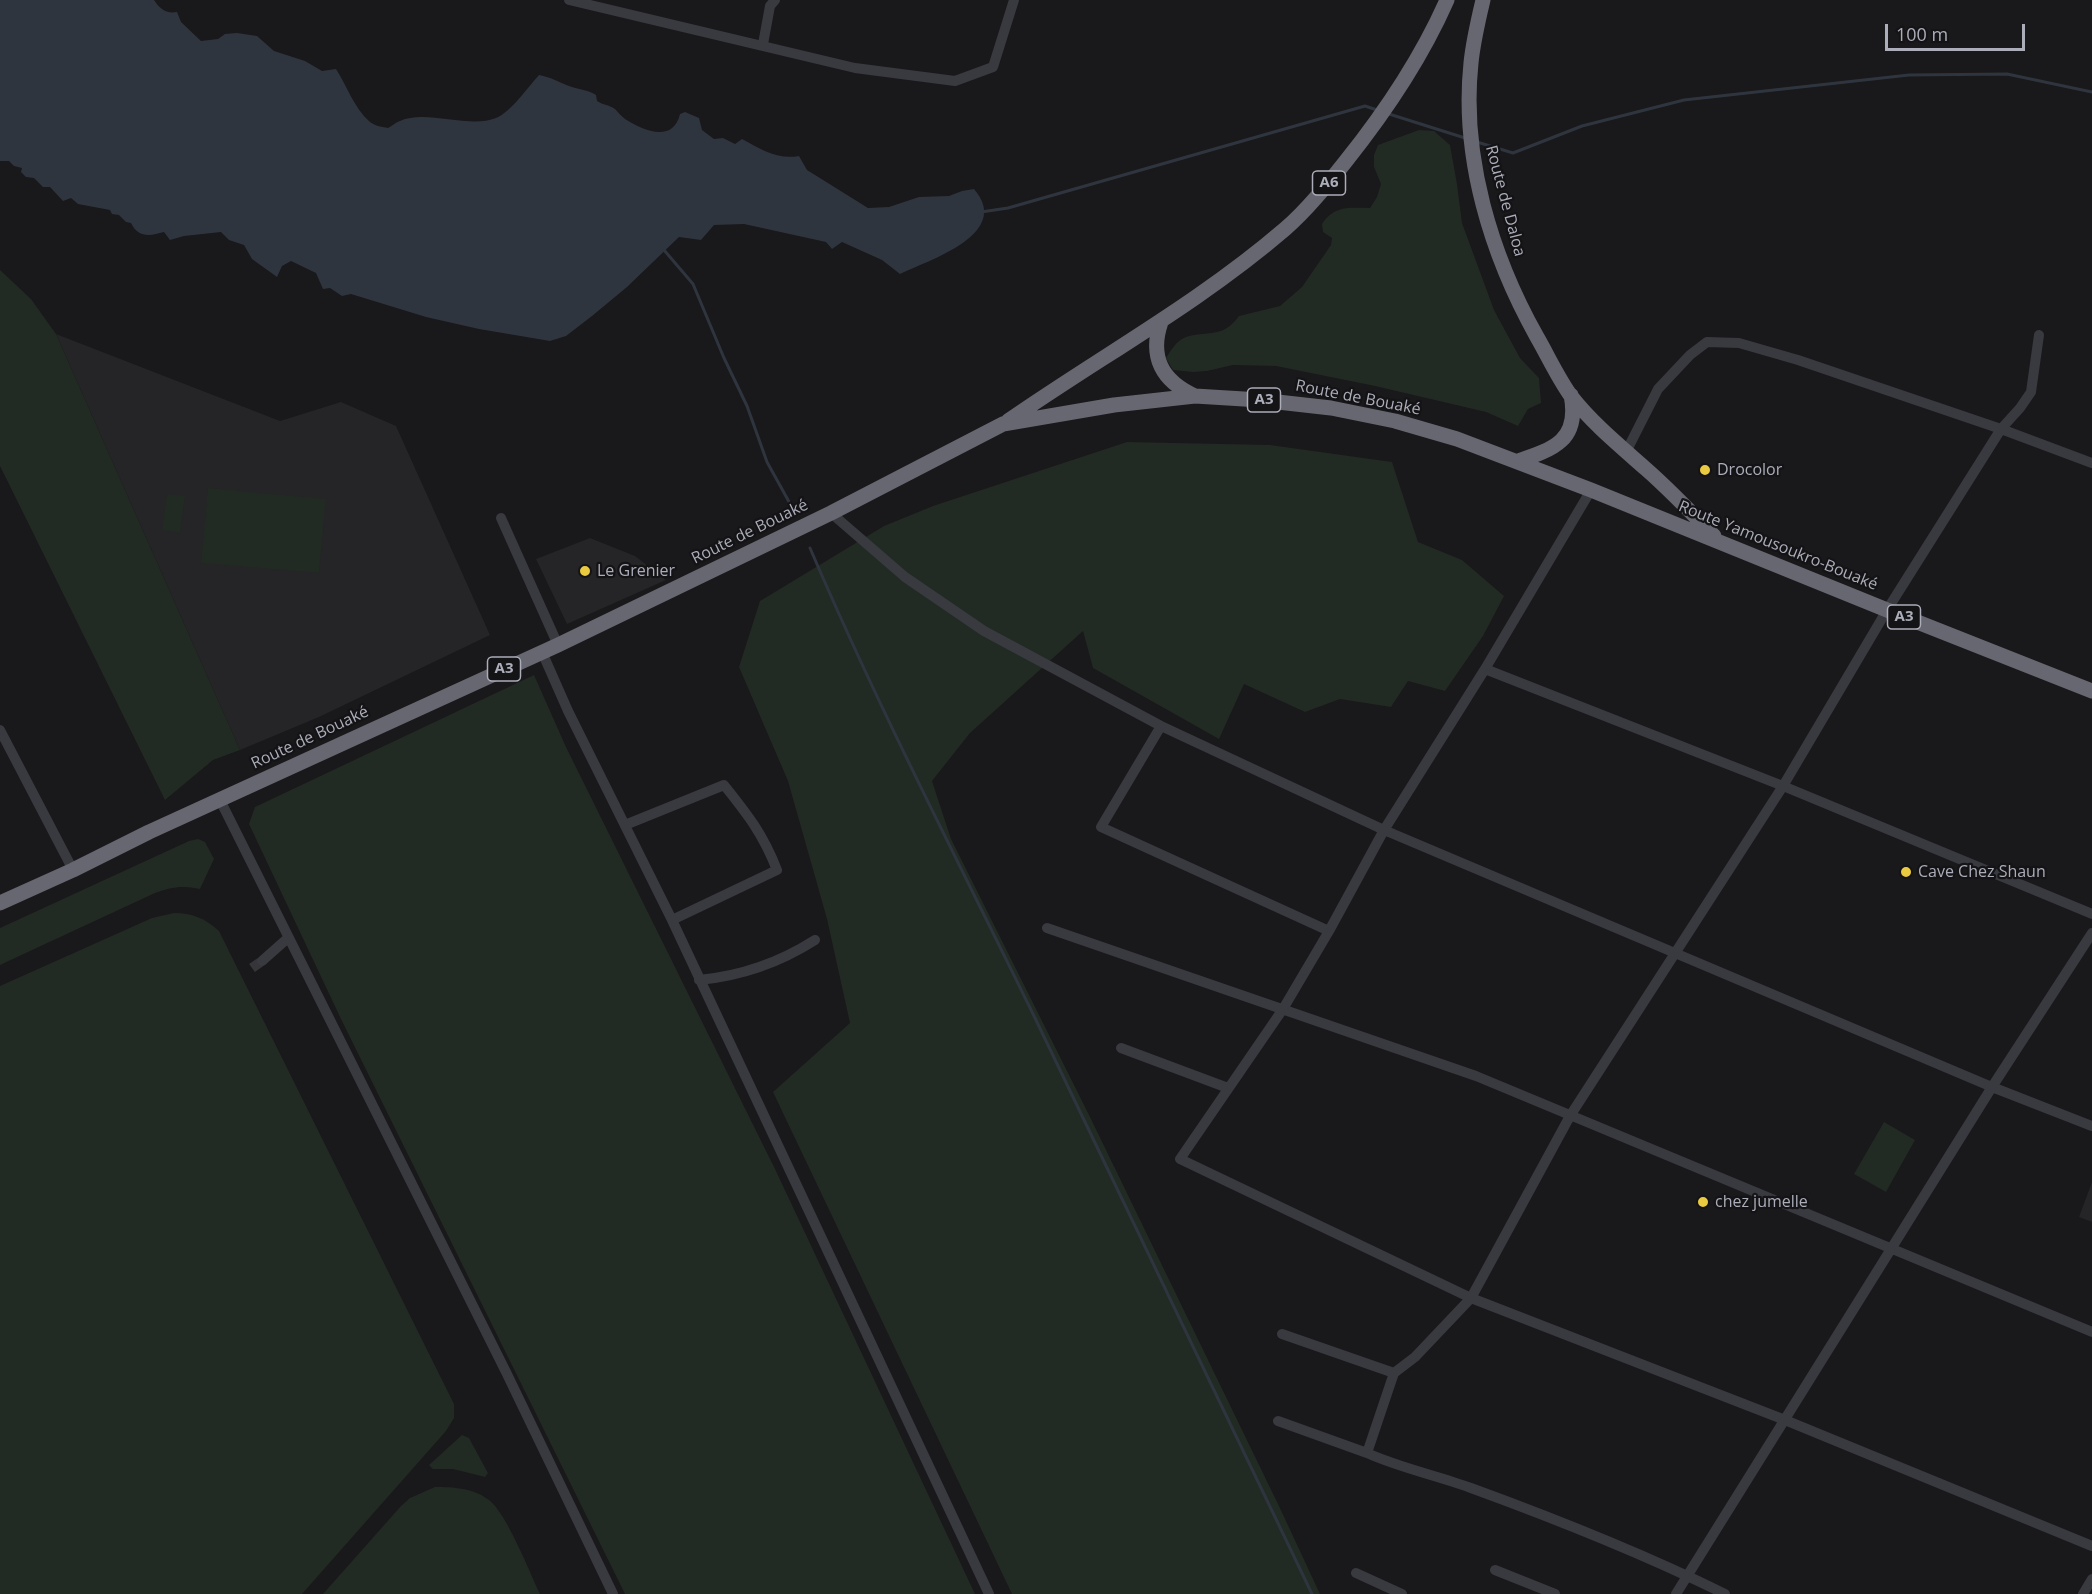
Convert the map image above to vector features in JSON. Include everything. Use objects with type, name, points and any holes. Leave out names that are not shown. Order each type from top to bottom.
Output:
[{"type":"highway","name":"A6","points":[[1003,424],[1161,322],[1232,272],[1287,227],[1330,181],[1371,130],[1407,77],[1428,41],[1447,0]]},
{"type":"highway","name":"Route de Daloa","points":[[1483,0],[1471,62],[1469,105],[1471,142],[1478,181],[1503,265],[1523,312],[1570,395]]},
{"type":"highway","points":[[1161,322],[1156,349],[1163,372],[1168,380],[1179,389],[1195,396]]},
{"type":"highway","points":[[1570,395],[1718,540]]},
{"type":"highway","points":[[1518,461],[1549,451],[1563,439],[1572,417],[1570,395]]},
{"type":"highway","name":"Route de Bouaké","points":[[0,903],[149,832],[558,645],[831,513],[1003,424],[1114,405],[1195,396],[1330,408],[1457,439],[1518,461]]},
{"type":"highway","name":"Route Yamousoukro-Bouaké","points":[[1518,461],[2092,691]]},
{"type":"street","points":[[569,0],[763,44],[855,68],[955,81],[993,67],[1014,0]]},
{"type":"street","points":[[763,44],[770,6],[775,0]]},
{"type":"street","points":[[1367,1453],[1394,1373],[1415,1357],[1471,1298],[1570,1116],[1783,786],[1887,610],[2001,429],[2031,392],[2039,335]]},
{"type":"street","points":[[1626,452],[1658,389],[1690,355],[1707,342],[1739,343],[1798,360],[2001,429],[2092,463]]},
{"type":"street","points":[[1591,490],[1485,669],[1384,830],[1283,1009],[1180,1159],[1471,1298],[1785,1419],[2092,1546]]},
{"type":"street","points":[[831,513],[905,577],[984,630],[1161,726],[1384,830],[1992,1087],[2092,1126]]},
{"type":"street","points":[[501,518],[558,645]]},
{"type":"street","points":[[542,652],[568,711],[672,920],[989,1594]]},
{"type":"street","points":[[1485,669],[1783,786],[2092,914]]},
{"type":"street","points":[[1161,726],[1101,827],[1329,931]]},
{"type":"street","points":[[0,730],[73,870]]},
{"type":"street","points":[[625,825],[724,785],[753,821],[767,844],[777,870],[672,920]]},
{"type":"street","points":[[220,800],[506,1372],[613,1594]]},
{"type":"street","points":[[1047,928],[1476,1076],[2092,1332]]},
{"type":"street","points":[[1676,1594],[1992,1087],[2092,933]]},
{"type":"street","points":[[262,961],[288,938]]},
{"type":"street","points":[[699,980],[758,969],[798,951],[815,940]]},
{"type":"street","points":[[1121,1048],[1228,1088]]},
{"type":"street","points":[[1282,1334],[1394,1373]]},
{"type":"street","points":[[1278,1421],[1385,1461],[1470,1487],[1688,1576],[1725,1594]]},
{"type":"street","points":[[1496,1570],[1555,1594]]},
{"type":"street","points":[[1356,1573],[1402,1594]]},
{"type":"street","points":[[2083,1594],[2092,1579]]},
{"type":"shaded area","points":[[0,0],[154,0],[164,10],[177,12],[181,22],[201,41],[218,39],[225,34],[257,36],[274,51],[305,61],[322,71],[336,69],[364,116],[374,124],[388,128],[410,118],[485,121],[496,118],[513,105],[539,75],[593,93],[597,101],[613,108],[625,119],[648,130],[664,132],[671,129],[680,114],[685,112],[699,118],[702,130],[714,139],[723,138],[735,144],[742,139],[776,155],[799,156],[807,170],[868,208],[889,207],[919,197],[949,196],[974,189],[983,205],[983,219],[975,232],[963,243],[900,274],[882,260],[842,242],[832,249],[826,242],[744,224],[714,225],[701,240],[679,237],[627,287],[566,336],[550,341],[479,329],[426,317],[351,294],[342,296],[330,288],[323,289],[316,273],[291,261],[282,266],[277,277],[252,259],[244,245],[229,240],[221,232],[170,240],[164,232],[145,235],[119,215],[112,214],[110,210],[78,204],[71,198],[63,201],[50,187],[43,187],[34,178],[26,177],[21,172],[22,168],[14,166],[9,161],[0,161]]},
{"type":"shaded area","points":[[1419,130],[1434,131],[1450,145],[1462,223],[1494,310],[1520,358],[1539,378],[1541,403],[1528,409],[1518,426],[1486,412],[1276,366],[1233,365],[1193,372],[1173,370],[1166,358],[1183,338],[1221,331],[1239,316],[1280,306],[1302,287],[1331,245],[1332,238],[1323,232],[1322,224],[1327,218],[1332,213],[1343,209],[1370,208],[1377,197],[1381,184],[1374,167],[1374,155],[1378,145]]},
{"type":"shaded area","points":[[0,270],[31,299],[56,334],[240,750],[213,760],[165,800],[0,466]]},
{"type":"shaded area","points":[[56,334],[280,421],[341,402],[396,426],[490,635],[319,717],[240,750]]},
{"type":"shaded area","points":[[1127,442],[1270,445],[1392,462],[1418,542],[1462,560],[1504,596],[1483,636],[1445,691],[1408,681],[1391,707],[1340,699],[1305,712],[1244,684],[1219,739],[1093,668],[1083,631],[970,733],[932,781],[951,839],[1090,1117],[1320,1594],[1012,1594],[773,1092],[850,1023],[827,919],[788,781],[739,667],[760,601],[884,526],[933,506]]},
{"type":"shaded area","points":[[208,488],[326,499],[319,573],[201,563]]},
{"type":"shaded area","points":[[167,494],[185,496],[180,533],[162,530]]},
{"type":"shaded area","points":[[590,538],[635,556],[666,580],[567,624],[536,559]]},
{"type":"shaded area","points":[[534,675],[566,747],[775,1169],[975,1594],[625,1594],[341,1019],[249,824],[255,807]]},
{"type":"shaded area","points":[[198,839],[205,842],[214,859],[200,889],[177,887],[155,893],[0,965],[0,928],[189,841]]},
{"type":"shaded area","points":[[174,913],[198,917],[219,931],[454,1404],[454,1418],[446,1431],[302,1594],[0,1594],[0,986],[152,918]]},
{"type":"shaded area","points":[[1884,1122],[1915,1140],[1886,1192],[1854,1174]]},
{"type":"shaded area","points":[[2092,1182],[2092,1222],[2079,1217]]},
{"type":"shaded area","points":[[462,1435],[469,1438],[488,1473],[485,1477],[453,1469],[433,1469],[429,1465]]},
{"type":"shaded area","points":[[435,1487],[470,1491],[483,1496],[496,1507],[510,1530],[540,1594],[323,1594],[401,1506],[410,1498]]},
{"type":"waterway","points":[[1477,142],[1513,153],[1582,126],[1684,100],[1909,75],[2007,74],[2092,92]]},
{"type":"waterway","points":[[981,212],[1008,208],[1365,106],[1377,110]]},
{"type":"waterway","points":[[1389,114],[1465,138]]},
{"type":"waterway","points":[[664,250],[693,284],[747,406],[767,462],[793,509]]},
{"type":"waterway","points":[[810,548],[891,725],[1104,1160],[1312,1594]]},
{"type":"tunnel","points":[[252,968],[262,961]]},
{"type":"place","name":"Drocolor","points":[[1705,470]]},
{"type":"place","name":"Le Grenier","points":[[585,571]]},
{"type":"place","name":"Cave Chez Shaun","points":[[1906,872]]},
{"type":"place","name":"chez jumelle","points":[[1703,1202]]}]
